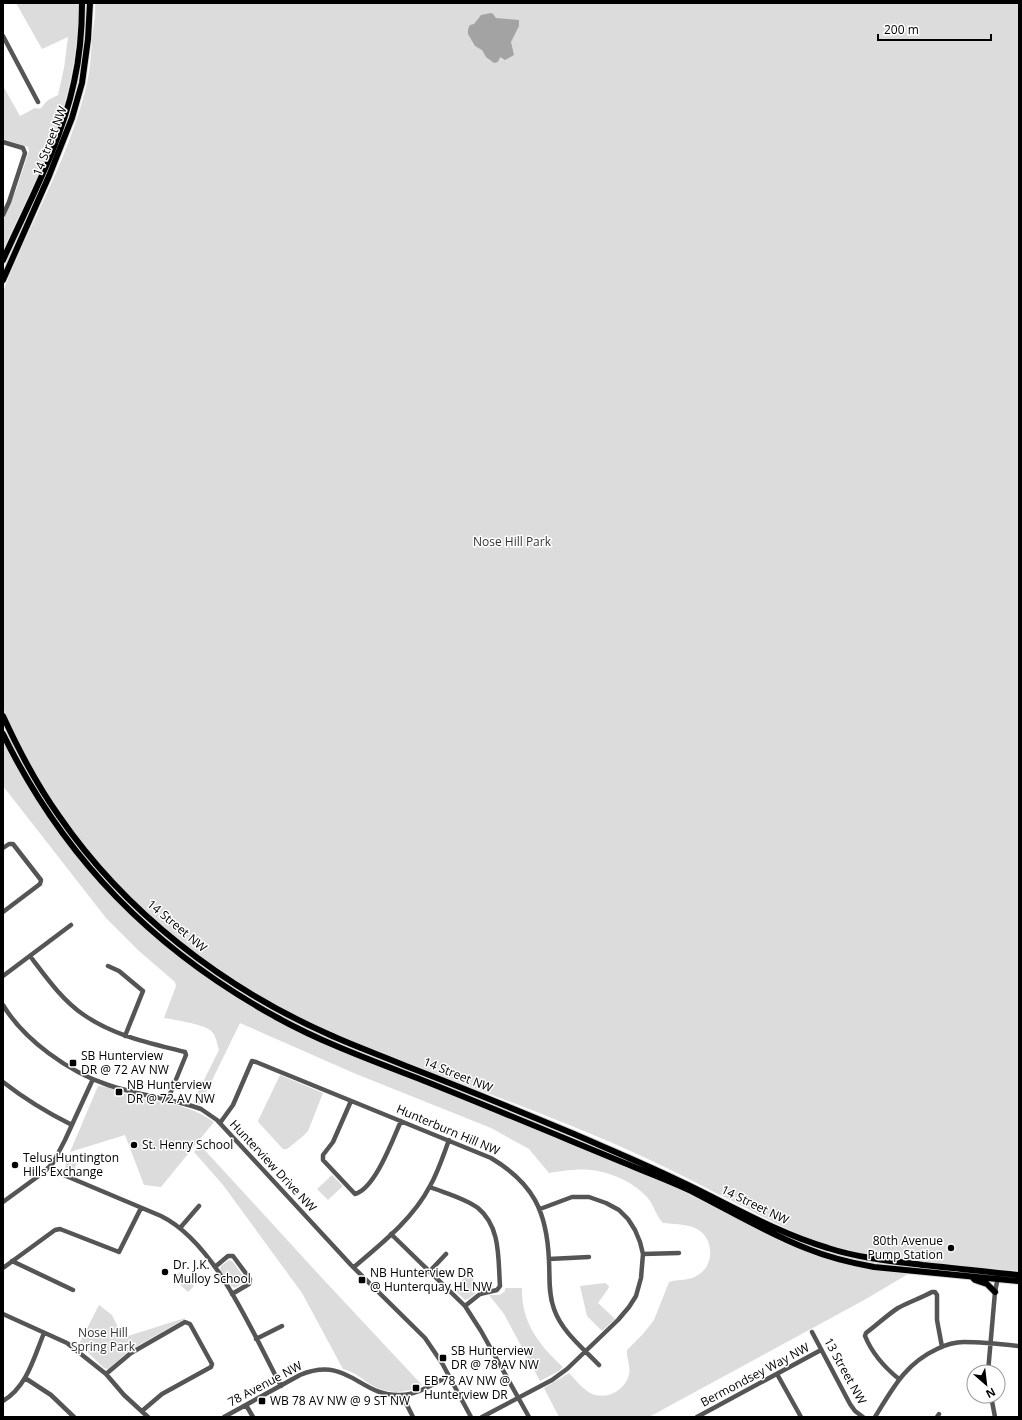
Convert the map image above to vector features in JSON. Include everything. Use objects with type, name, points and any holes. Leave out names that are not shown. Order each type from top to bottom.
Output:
[{"type":"main road","name":"14 Street NW","points":[[3,260],[44,170],[64,118],[74,82],[81,39],[82,3]]},
{"type":"main road","name":"14 Street NW","points":[[3,280],[49,176],[72,118],[82,83],[88,39],[90,3]]},
{"type":"main road","name":"14 Street NW","points":[[3,716],[24,759],[59,817],[110,880],[160,928],[204,964],[223,977],[278,1009],[327,1034],[519,1111],[662,1171],[770,1225],[806,1241],[828,1248],[875,1259],[999,1276],[1019,1281]]},
{"type":"main road","name":"14 Street NW","points":[[3,734],[18,765],[67,841],[104,884],[156,935],[201,971],[278,1019],[327,1042],[661,1178],[693,1192],[766,1231],[808,1249],[853,1263],[874,1267],[971,1276],[1019,1275]]},
{"type":"main road","points":[[971,1276],[975,1280],[987,1284],[995,1292]]},
{"type":"street","points":[[3,36],[38,102]]},
{"type":"street","points":[[3,142],[23,148],[25,153],[9,202],[3,215]]},
{"type":"street","points":[[3,848],[9,844],[13,844],[41,880],[40,884],[3,912]]},
{"type":"street","points":[[3,976],[71,925]]},
{"type":"street","points":[[30,956],[55,988],[83,1015],[102,1026],[125,1036],[139,1041],[185,1052],[186,1055],[168,1099]]},
{"type":"street","points":[[108,966],[119,971],[143,991],[125,1036]]},
{"type":"street","name":"Hunterview Drive NW","points":[[3,1004],[14,1020],[39,1046],[68,1065],[109,1085],[168,1099],[201,1109],[220,1123],[354,1267],[425,1338],[442,1363],[471,1417]]},
{"type":"street","name":"Hunterburn Hill NW","points":[[220,1123],[233,1105],[252,1062],[256,1062],[449,1140],[491,1158],[505,1166],[518,1176],[528,1188],[540,1209],[546,1232],[551,1299],[554,1310],[561,1323],[569,1333],[600,1365]]},
{"type":"street","points":[[3,1202],[39,1176],[50,1166],[60,1151],[94,1079]]},
{"type":"street","points":[[3,1082],[31,1103],[72,1125]]},
{"type":"street","points":[[351,1101],[333,1142],[323,1156],[323,1160],[356,1194],[369,1184],[378,1171],[401,1121]]},
{"type":"street","points":[[354,1267],[391,1234],[414,1209],[430,1187],[449,1140]]},
{"type":"street","points":[[50,1166],[59,1173],[170,1220],[180,1228],[197,1245],[215,1267],[232,1294],[281,1386]]},
{"type":"street","points":[[430,1187],[464,1200],[477,1208],[489,1220],[495,1232],[500,1286],[497,1290],[480,1294],[465,1306]]},
{"type":"street","points":[[482,1417],[561,1374],[618,1320],[636,1296],[643,1254],[636,1230],[619,1210],[606,1202],[589,1197],[572,1198],[540,1209]]},
{"type":"street","points":[[180,1228],[199,1206]]},
{"type":"street","points":[[3,1268],[55,1230],[60,1229],[119,1252],[141,1208]]},
{"type":"street","points":[[391,1234],[465,1306],[481,1330],[529,1417]]},
{"type":"street","points":[[643,1254],[679,1253]]},
{"type":"street","points":[[430,1271],[446,1254]]},
{"type":"street","points":[[215,1267],[228,1256],[233,1256],[250,1279],[249,1284],[232,1294]]},
{"type":"street","points":[[549,1259],[589,1256]]},
{"type":"street","points":[[12,1261],[74,1290]]},
{"type":"street","points":[[989,1364],[995,1292],[999,1276]]},
{"type":"street","points":[[899,1379],[887,1370],[879,1360],[865,1336],[866,1333],[897,1309],[932,1292],[935,1292],[937,1295],[938,1334],[942,1347]]},
{"type":"street","points":[[3,1314],[67,1342],[106,1374],[124,1395],[148,1417]]},
{"type":"street","points":[[106,1374],[131,1353],[185,1322],[190,1324],[212,1364],[211,1366],[162,1394],[142,1411]]},
{"type":"street","points":[[256,1340],[282,1326]]},
{"type":"street","name":"13 Street NW","points":[[812,1332],[850,1404],[855,1411],[863,1417]]},
{"type":"street","points":[[3,1401],[25,1378],[44,1333]]},
{"type":"street","points":[[874,1417],[899,1379],[912,1364],[926,1354],[942,1347],[962,1342],[1019,1346]]},
{"type":"street","name":"Bermondsey Way NW","points":[[697,1417],[822,1350]]},
{"type":"street","name":"78 Avenue NW","points":[[224,1417],[307,1373],[320,1370],[339,1371],[349,1375],[377,1392],[390,1395],[402,1395],[416,1392],[449,1376]]},
{"type":"street","points":[[777,1374],[801,1417]]},
{"type":"street","points":[[25,1378],[51,1395],[74,1417]]},
{"type":"street","points":[[402,1395],[413,1417]]},
{"type":"street","points":[[993,1404],[995,1417]]},
{"type":"street","points":[[246,1405],[253,1417]]},
{"type":"green space","points":[[16,3],[79,3],[76,44],[72,71],[62,112],[43,164],[3,250],[3,221],[16,190],[29,151],[28,147],[3,139],[3,86],[20,116],[35,108],[42,108],[47,101],[58,95],[64,68],[68,37],[42,49]]},
{"type":"green space","name":"Nose Hill Park","points":[[95,3],[1019,3],[1019,1271],[891,1258],[866,1254],[816,1241],[782,1227],[677,1173],[609,1141],[347,1039],[320,1027],[269,1001],[220,971],[174,936],[131,898],[92,855],[57,809],[27,760],[3,708],[3,291],[58,167],[77,117],[87,85],[95,17]]},
{"type":"green space","points":[[3,739],[47,816],[73,852],[102,885],[132,917],[165,946],[200,973],[237,998],[325,1045],[661,1180],[778,1240],[807,1252],[871,1269],[908,1274],[866,1299],[649,1417],[559,1417],[544,1388],[569,1373],[587,1391],[599,1396],[612,1394],[622,1387],[629,1375],[627,1350],[654,1320],[669,1282],[695,1277],[704,1271],[710,1258],[710,1252],[707,1239],[703,1233],[689,1226],[663,1223],[647,1197],[632,1184],[623,1179],[593,1170],[570,1170],[549,1173],[529,1149],[491,1128],[356,1074],[240,1023],[200,1105],[193,1102],[219,1050],[214,1034],[210,1030],[201,1026],[164,1018],[176,986],[175,982],[139,951],[106,918],[3,786]]},
{"type":"green space","points":[[280,1075],[323,1093],[308,1131],[287,1149],[283,1149],[258,1121]]},
{"type":"green space","name":"St. Henry School","points":[[98,1086],[110,1088],[131,1096],[184,1107],[214,1122],[161,1187],[144,1185],[125,1135],[70,1152]]},
{"type":"green space","points":[[200,1145],[422,1385],[401,1392],[388,1391],[374,1387],[359,1376],[343,1369],[302,1293],[223,1185],[194,1152]]},
{"type":"green space","points":[[67,1159],[77,1163],[75,1168],[80,1171],[78,1175],[65,1168]]},
{"type":"green space","points":[[332,1175],[343,1186],[328,1200],[317,1189]]},
{"type":"green space","points":[[229,1260],[233,1262],[245,1279],[244,1282],[235,1288],[231,1286],[220,1270],[221,1266]]},
{"type":"green space","points":[[472,1269],[475,1294],[465,1300],[454,1289]]},
{"type":"green space","points":[[180,1272],[183,1272],[194,1286],[188,1292],[173,1278]]},
{"type":"green space","points":[[605,1283],[609,1286],[608,1289],[598,1303],[615,1319],[602,1331],[587,1316],[580,1286]]},
{"type":"green space","points":[[505,1288],[522,1288],[522,1300],[525,1312],[533,1332],[546,1350],[563,1367],[559,1371],[540,1381],[504,1314],[489,1295],[500,1295],[505,1291]]},
{"type":"green space","name":"Nose Hill Spring Park","points":[[99,1305],[112,1315],[121,1333],[128,1336],[185,1319],[130,1350],[108,1369],[104,1368],[79,1344]]},
{"type":"shaded area","points":[[491,13],[496,18],[519,20],[519,26],[511,42],[514,55],[505,60],[500,57],[498,62],[494,63],[486,57],[482,50],[475,46],[468,34],[470,25],[474,24],[481,15]]},
{"type":"place","name":"SB Hunterview DR @ 72 AV NW","points":[[73,1063]]},
{"type":"place","name":"NB Hunterview DR @ 72 AV NW","points":[[119,1092]]},
{"type":"place","name":"St. Henry School","points":[[134,1145]]},
{"type":"place","name":"Telus Huntington Hills Exchange","points":[[15,1165]]},
{"type":"place","name":"80th Avenue Pump Station","points":[[951,1248]]},
{"type":"place","name":"Dr. J.K. Mulloy School","points":[[165,1272]]},
{"type":"place","name":"NB Hunterview DR @ Hunterquay HL NW","points":[[362,1280]]},
{"type":"place","name":"SB Hunterview DR @ 78 AV NW","points":[[443,1358]]},
{"type":"place","name":"EB 78 AV NW @ Hunterview DR","points":[[416,1388]]},
{"type":"place","name":"WB 78 AV NW @ 9 ST NW","points":[[262,1401]]}]
